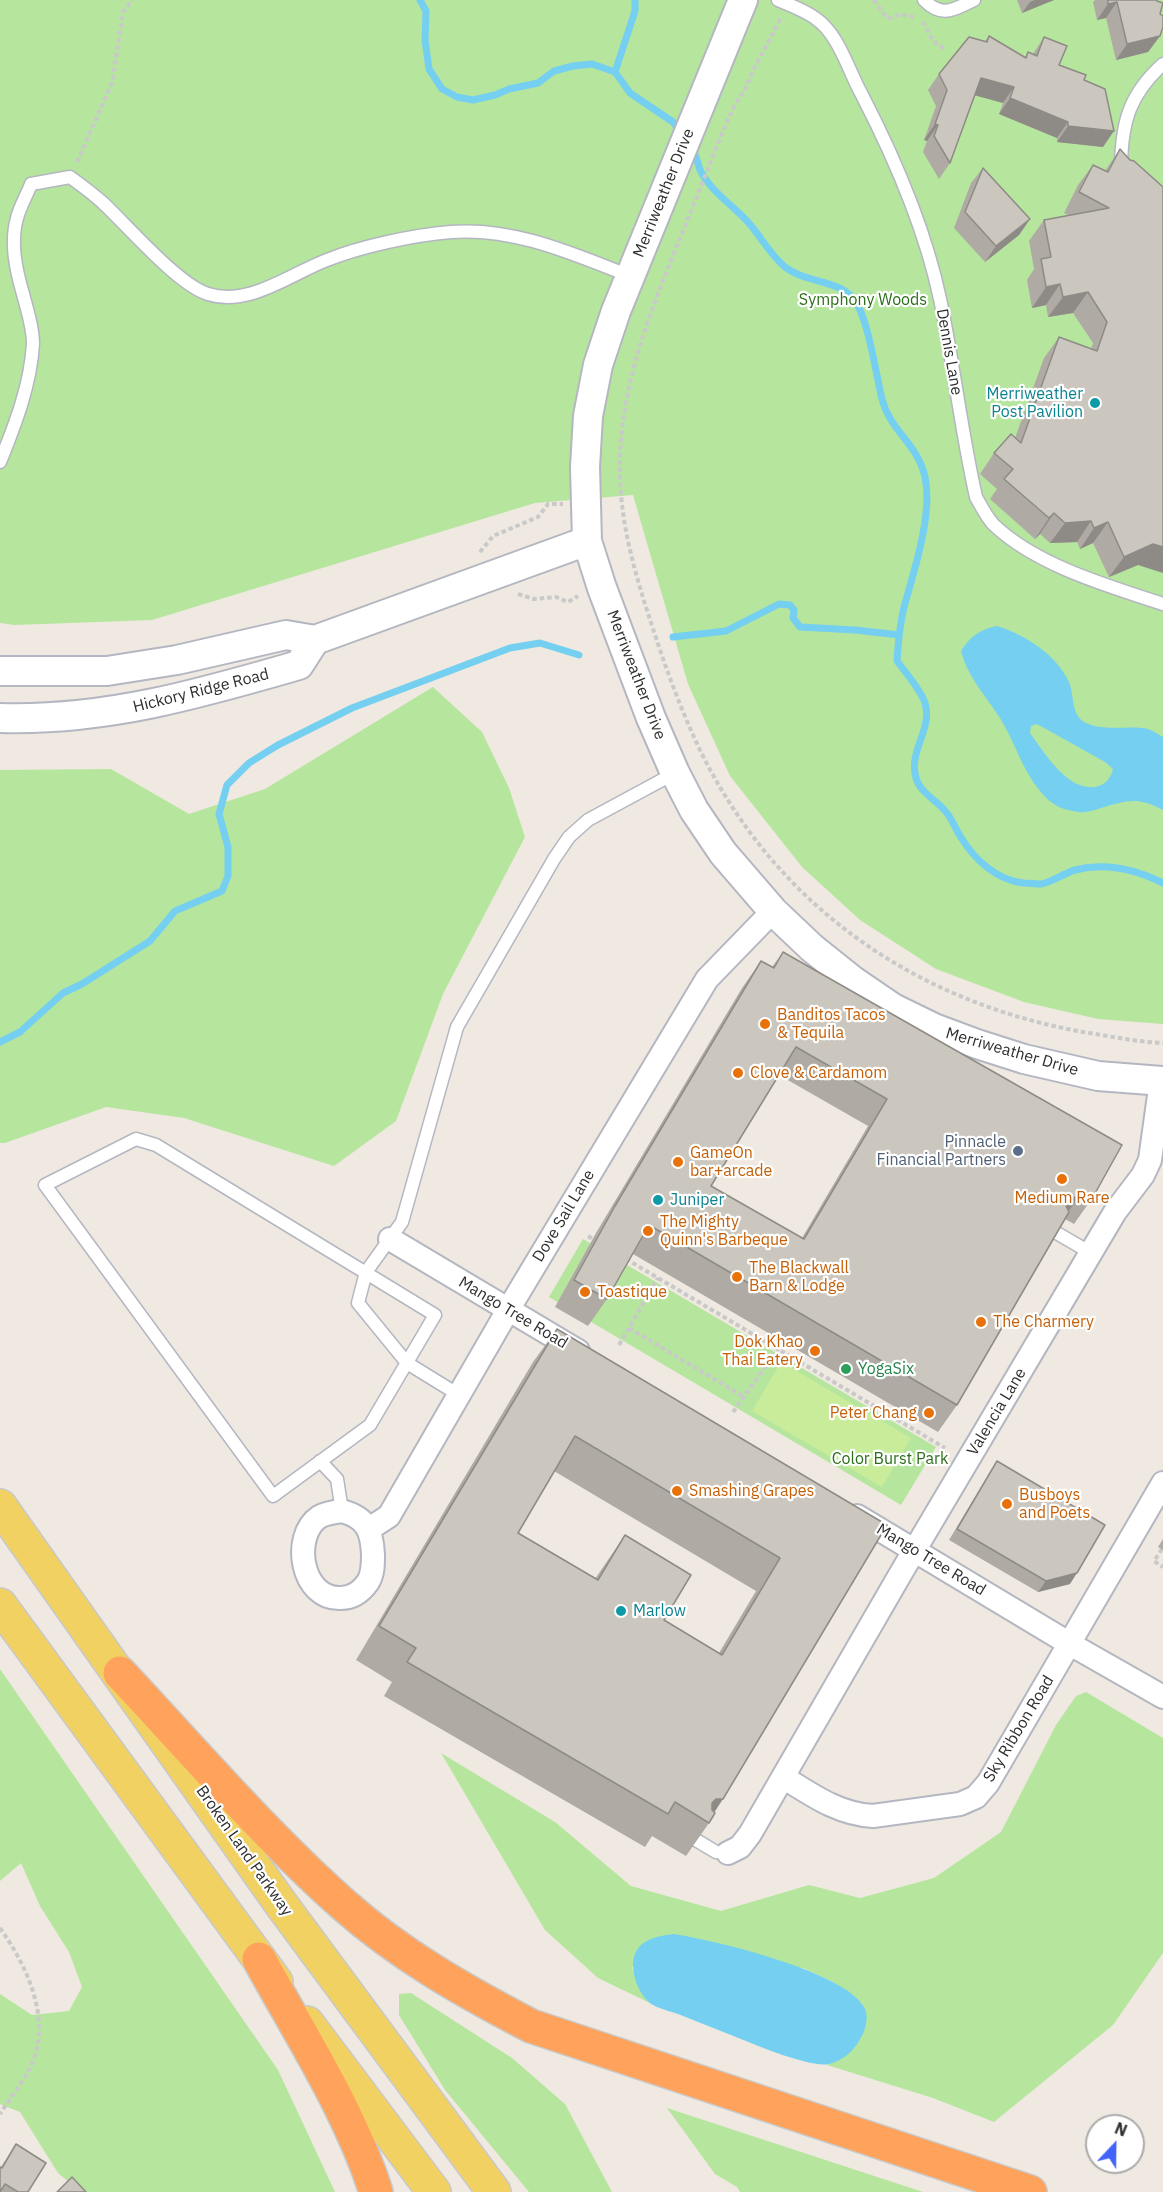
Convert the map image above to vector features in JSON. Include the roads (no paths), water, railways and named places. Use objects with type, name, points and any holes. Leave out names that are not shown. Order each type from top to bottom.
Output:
[{"type":"highway","points":[[120,1673],[284,1848],[346,1907],[404,1951],[466,1993],[531,2026],[1030,2192]]},
{"type":"highway","points":[[259,1959],[344,2115],[369,2170],[376,2192]]},
{"type":"main road","name":"Broken Land Parkway","points":[[0,1506],[120,1673],[280,1904],[494,2192]]},
{"type":"main road","points":[[0,1605],[259,1959],[434,2192]]},
{"type":"street","name":"Merriweather Drive","points":[[743,0],[616,311],[598,366],[588,416],[585,467],[587,541],[627,653],[675,773],[694,810],[723,852],[773,911],[812,948],[852,980],[893,1008],[933,1028],[1024,1059],[1098,1076],[1162,1081]]},
{"type":"street","points":[[0,671],[107,671],[177,660],[286,635],[315,640],[587,541]]},
{"type":"street","name":"Hickory Ridge Road","points":[[0,718],[28,719],[128,709],[188,697],[299,665],[315,640]]},
{"type":"street","name":"Dove Sail Lane","points":[[369,1529],[389,1516],[508,1310],[707,979],[773,911]]},
{"type":"street","name":"Valencia Lane","points":[[728,1853],[740,1847],[750,1834],[1115,1212],[1143,1174],[1150,1160],[1162,1081]]},
{"type":"street","name":"Mango Tree Road","points":[[390,1239],[601,1365]]},
{"type":"street","name":"Sky Ribbon Road","points":[[783,1777],[835,1808],[862,1815],[960,1804],[976,1797],[988,1783],[1163,1483]]},
{"type":"street","name":"Mango Tree Road","points":[[838,1505],[1163,1697]]},
{"type":"street","points":[[342,1511],[362,1520],[369,1529],[372,1540],[373,1569],[370,1579],[354,1595],[333,1598],[323,1595],[307,1578],[306,1536],[319,1517],[330,1512],[342,1511]]},
{"type":"lane","name":"Dennis Lane","points":[[778,0],[816,18],[826,27],[884,137],[899,174],[918,226],[939,297],[975,497],[991,522],[1009,538],[1095,582],[1163,604]]},
{"type":"lane","points":[[924,0],[936,10],[944,12],[974,0]]},
{"type":"lane","points":[[1120,174],[1122,135],[1126,115],[1154,72],[1163,64]]},
{"type":"lane","points":[[0,462],[26,386],[33,342],[30,315],[17,272],[14,252],[17,218],[31,184],[70,177],[100,200],[184,281],[206,294],[226,298],[247,295],[328,259],[393,241],[452,232],[490,233],[528,239],[631,276]]},
{"type":"lane","points":[[459,1395],[407,1363],[358,1303],[366,1272],[402,1222],[457,1027],[554,859],[569,837],[588,820],[675,773]]},
{"type":"lane","points":[[136,1139],[156,1145],[435,1315],[407,1363],[370,1425],[273,1496],[45,1185],[136,1139]]},
{"type":"lane","points":[[1054,1232],[1091,1253]]},
{"type":"lane","points":[[320,1461],[337,1479],[342,1511]]},
{"type":"lane","points":[[696,1840],[716,1852],[728,1853]]},
{"type":"water","points":[[997,626],[1029,640],[1048,654],[1069,682],[1075,710],[1081,720],[1106,728],[1145,728],[1163,737],[1163,810],[1146,803],[1133,801],[1079,812],[1057,806],[1044,796],[1028,774],[1000,718],[964,661],[961,651],[968,641],[976,634]],"holes":[[[1037,724],[1105,762],[1113,769],[1110,777],[1104,783],[1088,787],[1078,784],[1058,770],[1030,733],[1031,726]]]},
{"type":"water","points":[[674,1934],[718,1943],[778,1960],[834,1983],[854,1995],[865,2009],[866,2021],[862,2036],[851,2051],[838,2061],[829,2064],[812,2063],[775,2052],[653,2005],[637,1984],[633,1970],[634,1957],[636,1951],[645,1942],[656,1937]]},
{"type":"waterway","points":[[420,0],[426,11],[425,40],[429,69],[442,89],[457,97],[473,100],[495,95],[509,89],[538,83],[554,71],[592,64],[615,72],[630,93],[673,122],[681,133]]},
{"type":"waterway","points":[[615,72],[635,11],[635,0]]},
{"type":"waterway","points":[[691,147],[701,172],[716,192],[747,221],[785,267],[802,276],[839,288],[854,299],[867,332],[886,410],[921,465],[927,492],[925,525],[903,613],[897,661],[923,698],[927,713],[915,759],[914,768],[918,783],[948,815],[973,854],[988,868],[1004,878],[1023,883],[1041,884],[1075,870],[1109,867],[1142,874],[1163,883]]},
{"type":"waterway","points":[[673,637],[726,631],[779,604],[790,605],[794,610],[793,618],[800,627],[899,635]]},
{"type":"waterway","points":[[0,1042],[20,1032],[63,993],[82,984],[150,941],[175,911],[222,891],[228,876],[228,847],[219,814],[227,785],[249,763],[278,745],[352,708],[510,648],[540,643],[579,655]]},
{"type":"place","name":"Merriweather Post Pavilion","points":[[1095,403]]},
{"type":"place","name":"Banditos Tacos & Tequila","points":[[765,1024]]},
{"type":"place","name":"Clove & Cardamom","points":[[738,1073]]},
{"type":"place","name":"Pinnacle Financial Partners","points":[[1018,1151]]},
{"type":"place","name":"GameOn bar+arcade","points":[[678,1162]]},
{"type":"place","name":"Medium Rare","points":[[1062,1179]]},
{"type":"place","name":"Juniper","points":[[658,1200]]},
{"type":"place","name":"The Mighty Quinn's Barbeque","points":[[648,1231]]},
{"type":"place","name":"The Blackwall Barn & Lodge","points":[[737,1277]]},
{"type":"place","name":"Toastique","points":[[585,1292]]},
{"type":"place","name":"The Charmery","points":[[981,1322]]},
{"type":"place","name":"Dok Khao Thai Eatery","points":[[815,1351]]},
{"type":"place","name":"YogaSix","points":[[846,1369]]},
{"type":"place","name":"Peter Chang","points":[[929,1413]]},
{"type":"place","name":"Smashing Grapes","points":[[677,1491]]},
{"type":"place","name":"Busboys and Poets","points":[[1007,1504]]},
{"type":"place","name":"Marlow","points":[[621,1611]]},
{"type":"park label","name":"Symphony Woods","points":[[863,300]]},
{"type":"park label","name":"Color Burst Park","points":[[890,1459]]}]
